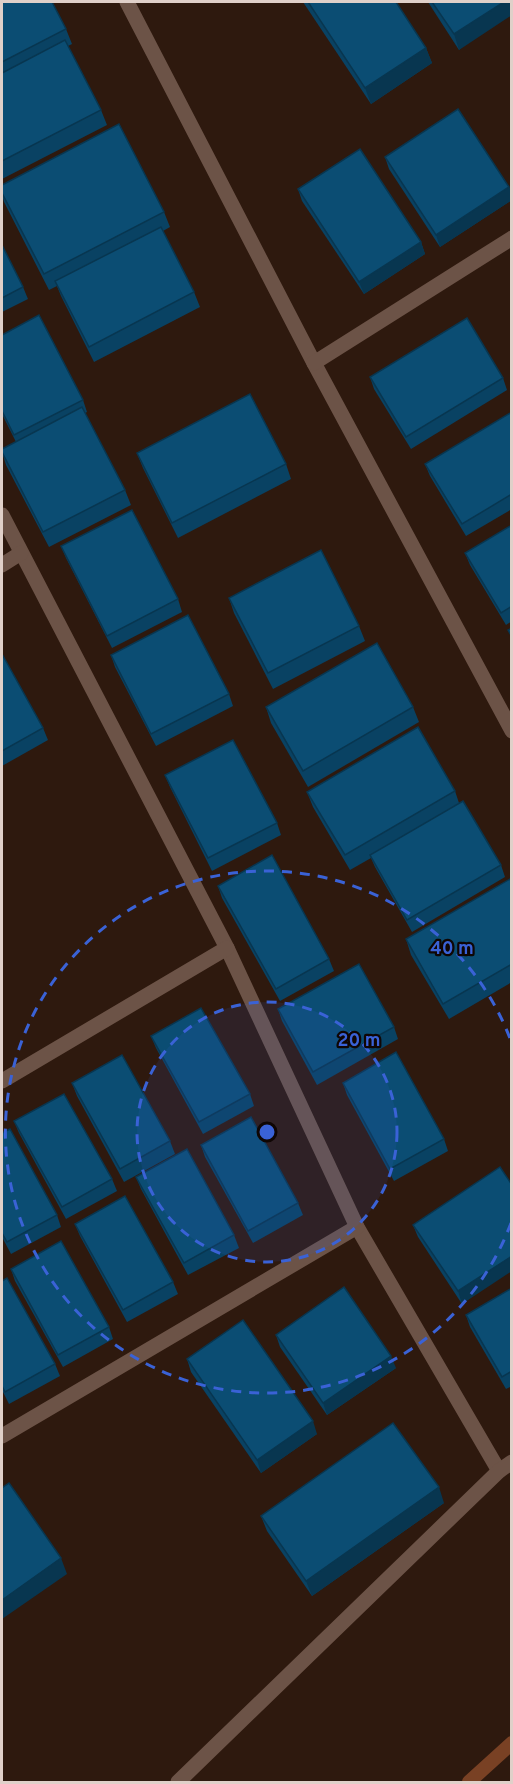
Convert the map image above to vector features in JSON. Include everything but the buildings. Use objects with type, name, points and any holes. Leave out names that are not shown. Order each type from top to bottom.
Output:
[{"type":"street","points":[[127,2],[314,363],[512,730]]},
{"type":"street","points":[[314,363],[512,238]]},
{"type":"street","points":[[2,514],[227,948],[357,1227],[505,1466],[178,1782]]},
{"type":"street","points":[[2,565],[21,553]]},
{"type":"street","points":[[2,1081],[227,948]]},
{"type":"street","points":[[2,1436],[357,1227]]},
{"type":"waterway","points":[[469,1782],[512,1743]]}]
